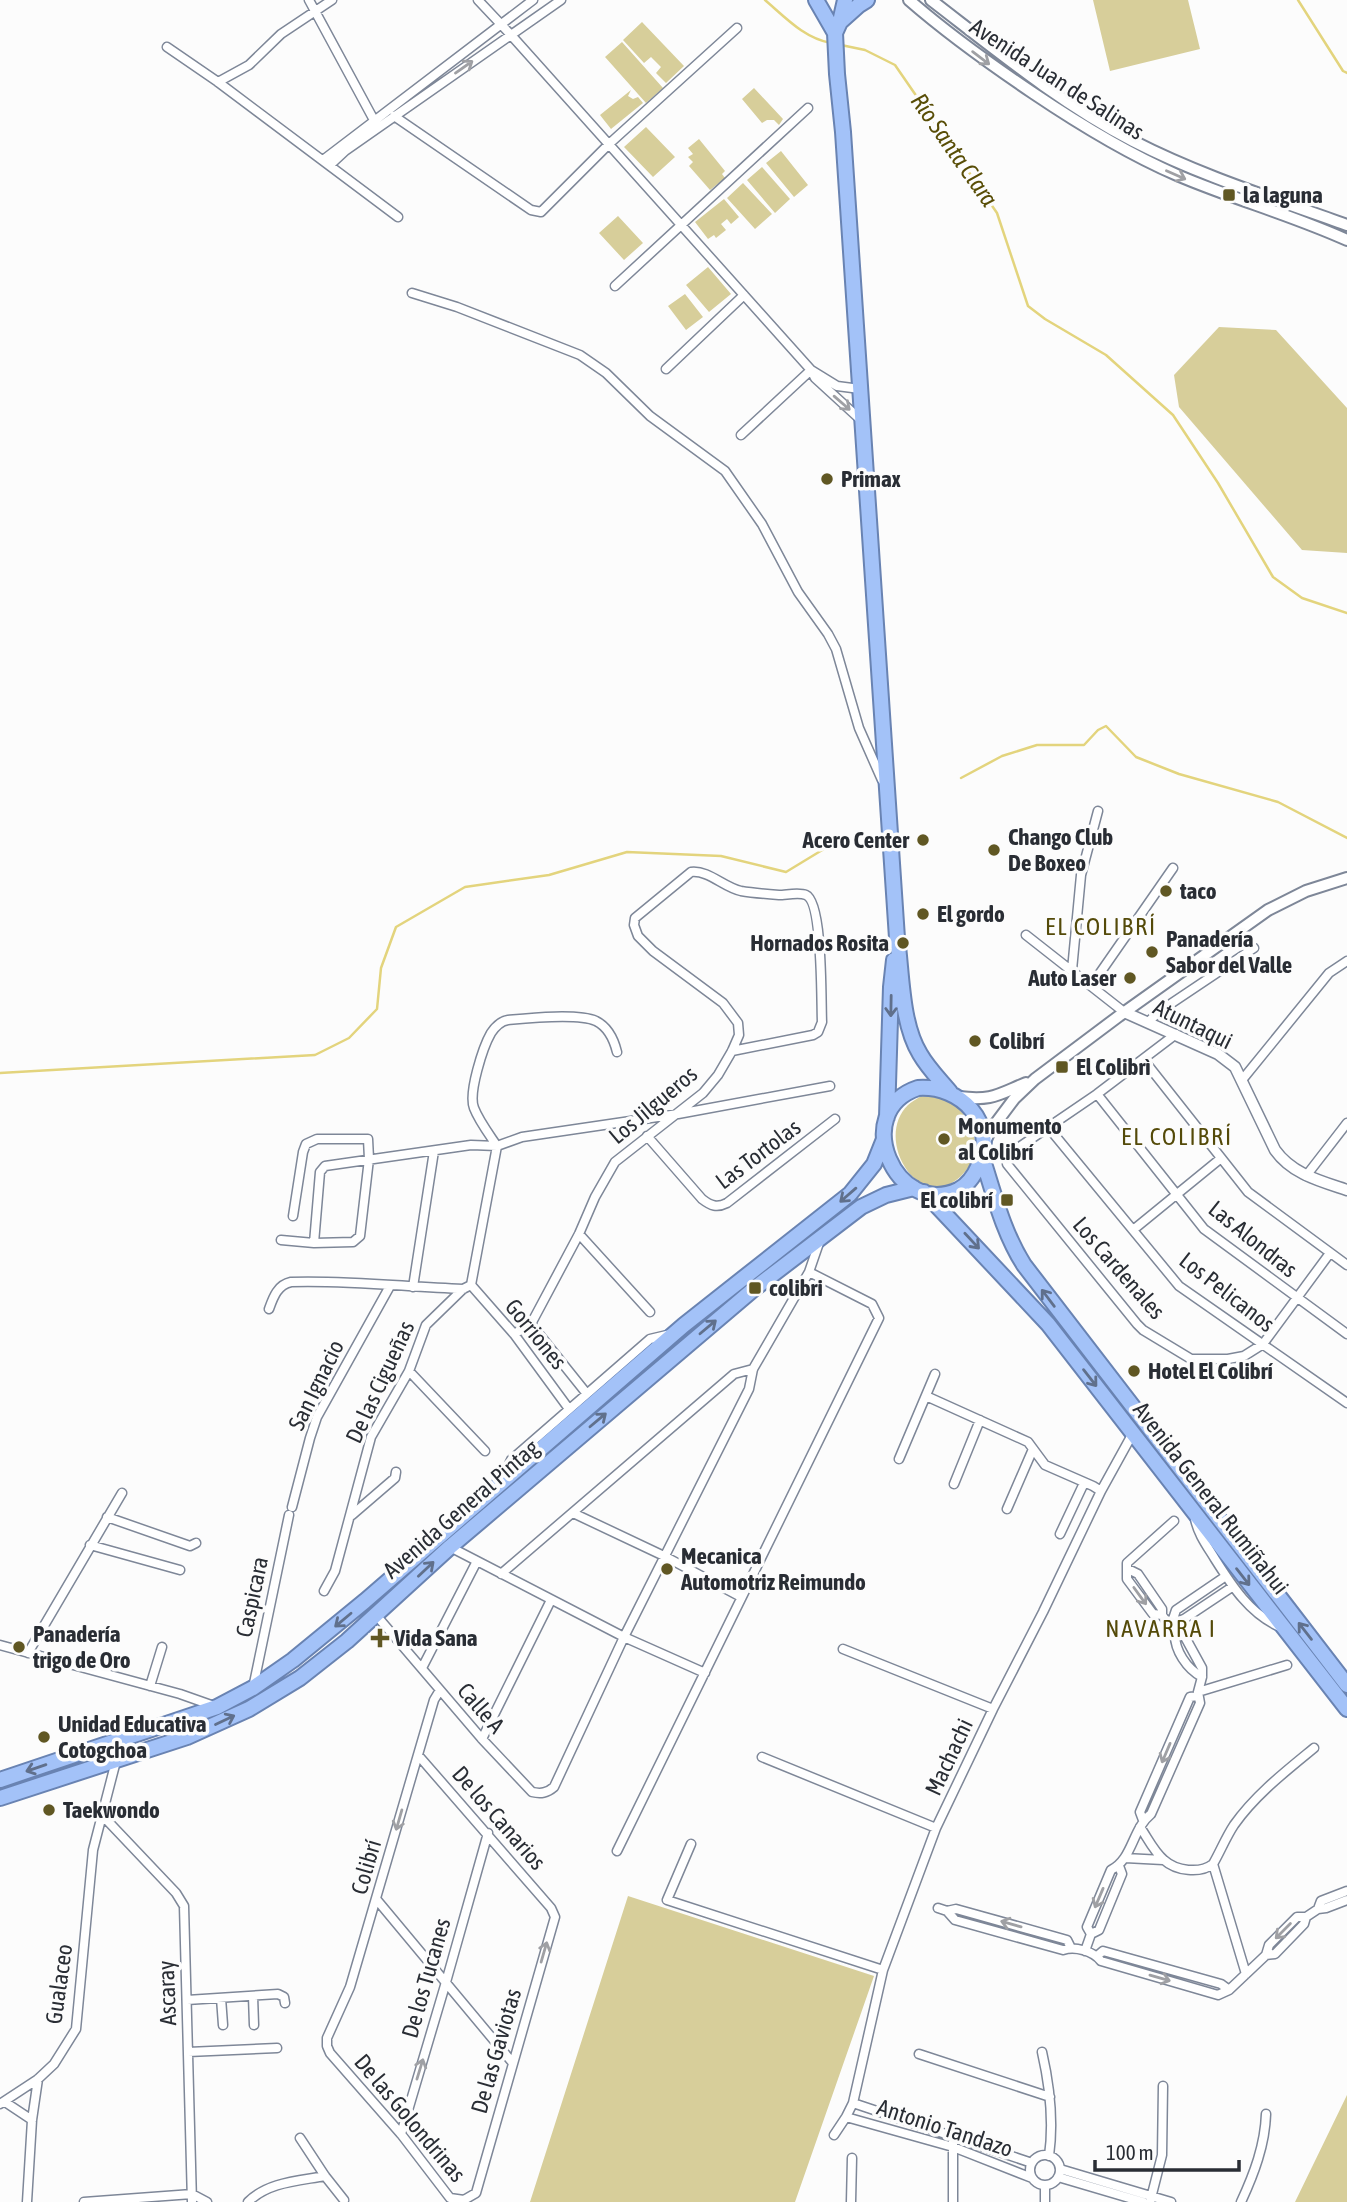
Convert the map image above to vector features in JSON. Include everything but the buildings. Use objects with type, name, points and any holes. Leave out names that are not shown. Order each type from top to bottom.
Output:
[{"type":"highway","points":[[816,0],[837,31]]},
{"type":"highway","points":[[845,0],[837,31],[837,74],[897,938],[912,1040],[920,1056],[976,1117],[983,1150],[975,1172],[957,1191],[941,1194],[919,1190],[904,1182],[893,1170],[886,1155],[884,1139],[891,988],[897,938]]},
{"type":"highway","points":[[837,31],[859,5],[867,0]]},
{"type":"highway","points":[[887,1117],[897,1100],[906,1093],[929,1088],[955,1095]]},
{"type":"highway","name":"Avenida General Pintag","points":[[0,1780],[217,1706],[253,1688],[317,1642],[674,1334],[850,1194],[874,1164],[884,1139]]},
{"type":"highway","name":"Avenida General Rumiñahui","points":[[983,1150],[1005,1228],[1024,1265],[1347,1685]]},
{"type":"highway","name":"Avenida General Rumiñahui","points":[[919,1190],[1035,1308],[1347,1709]]},
{"type":"highway","name":"Avenida General Pintag","points":[[0,1798],[187,1737],[249,1709],[313,1668],[450,1547],[745,1297],[870,1202],[886,1195],[919,1190]]},
{"type":"main road","name":"Avenida Juan de Salinas","points":[[909,0],[989,64],[1079,124],[1131,154],[1211,189],[1321,228],[1347,240]]},
{"type":"main road","name":"Avenida Juan de Salinas","points":[[931,0],[1024,71],[1130,139],[1247,190],[1347,225]]},
{"type":"main road","points":[[983,1150],[990,1131],[1004,1111],[1035,1079],[1124,1012],[1268,910],[1315,887],[1347,878]]},
{"type":"main road","points":[[955,1095],[978,1100],[990,1098],[1035,1079]]},
{"type":"street","points":[[309,0],[375,122]]},
{"type":"street","points":[[218,82],[249,65],[281,34],[332,0]]},
{"type":"street","points":[[478,0],[811,370],[821,385],[862,421]]},
{"type":"street","points":[[327,162],[533,0]]},
{"type":"street","points":[[327,162],[561,0]]},
{"type":"street","points":[[394,116],[536,212],[541,212],[609,144],[737,28]]},
{"type":"street","points":[[167,47],[327,162],[398,217]]},
{"type":"street","points":[[615,286],[808,108]]},
{"type":"street","points":[[412,293],[457,307],[580,355],[606,373],[650,416],[724,471],[762,524],[798,592],[836,649],[859,728],[886,789]]},
{"type":"street","points":[[666,369],[744,295]]},
{"type":"street","points":[[811,370],[837,387],[860,389]]},
{"type":"street","points":[[741,436],[811,370]]},
{"type":"street","points":[[1072,970],[1081,875],[1098,811]]},
{"type":"street","points":[[1091,986],[1173,868]]},
{"type":"street","name":"Los Jilgueros","points":[[531,1324],[615,1162],[703,1093],[718,1075],[739,1035],[738,1023],[723,1003],[653,951],[636,931],[635,918],[685,875],[695,871],[739,890],[776,895],[804,895],[810,899],[818,919],[822,1022],[820,1029],[813,1035],[732,1051]]},
{"type":"street","name":"Atuntaqui","points":[[1026,935],[1124,1012],[1227,1059],[1242,1080],[1275,1150],[1287,1165],[1306,1176],[1347,1190]]},
{"type":"street","points":[[1148,1022],[1254,948]]},
{"type":"street","points":[[1242,1080],[1329,972],[1347,961]]},
{"type":"street","points":[[269,1309],[276,1292],[291,1282],[467,1287],[497,1146],[474,1108],[472,1099],[474,1081],[491,1032],[503,1021],[545,1017],[581,1018],[595,1021],[606,1029],[614,1040],[617,1052]]},
{"type":"street","points":[[1048,1127],[1097,1094],[1175,1034]]},
{"type":"street","points":[[1143,1059],[1251,1195],[1347,1265]]},
{"type":"street","points":[[314,1243],[320,1170],[325,1166],[471,1145],[497,1146],[522,1137],[678,1114],[830,1086]]},
{"type":"street","name":"Las Alondras","points":[[1097,1094],[1214,1239],[1347,1334]]},
{"type":"street","name":"Las Tortolas","points":[[647,1136],[702,1199],[709,1204],[720,1206],[835,1119]]},
{"type":"street","points":[[1306,1176],[1347,1123]]},
{"type":"street","name":"Los Cardenales","points":[[1048,1127],[1010,1154],[1007,1164],[1143,1330],[1195,1360],[1236,1359],[1263,1344]]},
{"type":"street","name":"Los Pelicanos","points":[[1048,1127],[1179,1286],[1347,1403]]},
{"type":"street","points":[[281,1240],[314,1243],[358,1240],[369,1160],[368,1139],[317,1139],[306,1144],[293,1216]]},
{"type":"street","points":[[413,1287],[434,1151]]},
{"type":"street","points":[[1133,1230],[1220,1159]]},
{"type":"street","points":[[579,1234],[650,1312]]},
{"type":"street","points":[[624,1637],[749,1389],[753,1368],[809,1272],[814,1253],[825,1235]]},
{"type":"street","points":[[1263,1344],[1330,1253]]},
{"type":"street","points":[[617,1851],[878,1318],[872,1304],[809,1272]]},
{"type":"street","name":"San Ignacio","points":[[290,1511],[317,1418],[390,1286]]},
{"type":"street","name":"Gorriones","points":[[467,1287],[514,1334],[569,1409]]},
{"type":"street","name":"De las Cigueñas","points":[[324,1591],[335,1571],[371,1437],[409,1371],[426,1325],[467,1287]]},
{"type":"street","points":[[514,1334],[531,1324],[587,1394]]},
{"type":"street","points":[[501,1483],[511,1460],[650,1339],[674,1334]]},
{"type":"street","points":[[501,1574],[734,1374],[753,1368]]},
{"type":"street","points":[[409,1371],[485,1451]]},
{"type":"street","points":[[899,1459],[935,1374]]},
{"type":"street","points":[[926,1396],[1028,1442],[1045,1465],[1101,1491]]},
{"type":"street","points":[[954,1483],[980,1420]]},
{"type":"street","name":"Machachi","points":[[834,2135],[853,2103],[883,1970],[936,1829],[1101,1491],[1133,1433]]},
{"type":"street","points":[[1007,1509],[1033,1449]]},
{"type":"street","points":[[352,1515],[395,1478],[396,1472]]},
{"type":"street","points":[[1060,1534],[1084,1483]]},
{"type":"street","points":[[28,1653],[122,1493]]},
{"type":"street","name":"Caspicara","points":[[253,1688],[290,1511]]},
{"type":"street","points":[[573,1513],[664,1556],[741,1597]]},
{"type":"street","points":[[1194,1513],[1199,1534],[1232,1587],[1262,1617],[1283,1628]]},
{"type":"street","points":[[107,1517],[190,1546],[196,1543]]},
{"type":"street","points":[[1085,1951],[1090,1934],[1099,1930],[1122,1874],[1122,1862],[1141,1824],[1151,1814],[1200,1703],[1197,1694],[1202,1668],[1197,1656],[1185,1637],[1173,1629],[1162,1615],[1153,1614],[1127,1579],[1128,1561],[1174,1521]]},
{"type":"street","points":[[90,1545],[180,1570]]},
{"type":"street","points":[[450,1547],[624,1637],[705,1673]]},
{"type":"street","points":[[422,1668],[477,1561]]},
{"type":"street","points":[[1202,1678],[1192,1672],[1174,1643],[1176,1610],[1226,1576]]},
{"type":"street","points":[[1173,1629],[1232,1587]]},
{"type":"street","points":[[482,1739],[551,1600]]},
{"type":"street","name":"Calle A","points":[[376,1615],[482,1739],[532,1792],[546,1793],[554,1787],[624,1637]]},
{"type":"street","points":[[0,1645],[217,1706]]},
{"type":"street","points":[[150,1686],[162,1647]]},
{"type":"street","points":[[843,1649],[993,1709]]},
{"type":"street","points":[[1197,1694],[1287,1665]]},
{"type":"street","name":"Colibrí","points":[[330,2053],[327,2038],[350,1987],[434,1700],[440,1690]]},
{"type":"street","points":[[1122,1862],[1163,1860],[1186,1870],[1208,1868],[1213,1864],[1234,1826],[1255,1801],[1314,1748]]},
{"type":"street","name":"De los Canarios","points":[[418,1755],[551,1908]]},
{"type":"street","points":[[762,1758],[936,1829]]},
{"type":"street","name":"Gualaceo","points":[[3,2103],[38,2079],[63,2053],[76,2029],[93,1850],[116,1761]]},
{"type":"street","name":"Ascaray","points":[[102,1815],[176,1893],[184,1906],[192,2198]]},
{"type":"street","points":[[1141,1824],[1163,1860]]},
{"type":"street","name":"De los Tucanes","points":[[401,2134],[488,1833]]},
{"type":"street","points":[[691,1844],[667,1900],[883,1970]]},
{"type":"street","points":[[1213,1864],[1246,1974]]},
{"type":"street","points":[[1318,1909],[1321,1902],[1347,1891]]},
{"type":"street","points":[[377,1900],[512,2063]]},
{"type":"street","points":[[942,1910],[956,1909],[1067,1940],[1071,1948],[1097,1956],[1103,1951],[1221,1984],[1229,1990],[1266,1955],[1269,1945],[1297,1917],[1306,1917],[1318,1909],[1347,1900]]},
{"type":"street","name":"De las Gaviotas","points":[[464,2200],[476,2193],[555,1921],[551,1908]]},
{"type":"street","points":[[187,2000],[282,1995],[285,2003]]},
{"type":"street","points":[[253,1996],[254,2025]]},
{"type":"street","points":[[221,1998],[223,2025]]},
{"type":"street","points":[[188,2052],[277,2048]]},
{"type":"street","points":[[1042,2052],[1049,2082],[1052,2133],[1049,2156],[1056,2161],[1059,2173]]},
{"type":"street","name":"De las Golondrinas","points":[[330,2053],[401,2134],[450,2198],[464,2200]]},
{"type":"street","points":[[919,2054],[1050,2097]]},
{"type":"street","points":[[27,2202],[32,2120],[38,2079]]},
{"type":"street","points":[[1151,2199],[1162,2155],[1163,2086]]},
{"type":"street","points":[[3,2103],[32,2120]]},
{"type":"street","name":"Antonio Tandazo","points":[[853,2103],[1032,2163]]},
{"type":"street","points":[[875,2126],[878,2111]]},
{"type":"street","points":[[1241,2202],[1266,2131],[1266,2114]]},
{"type":"street","name":"Antonio Tandazo","points":[[846,2117],[953,2147],[1045,2185]]},
{"type":"street","points":[[953,2135],[953,2202]]},
{"type":"street","points":[[300,2138],[344,2200]]},
{"type":"street","name":"Antonio Tandazo","points":[[1032,2178],[1032,2163],[1039,2157],[1049,2156]]},
{"type":"street","points":[[850,2202],[852,2158]]},
{"type":"street","points":[[1059,2173],[1151,2199],[1171,2202]]},
{"type":"street","points":[[1045,2202],[1045,2185],[1050,2184],[1059,2173]]},
{"type":"street","points":[[1059,2173],[1143,2202]]},
{"type":"street","points":[[248,2202],[256,2194],[278,2184],[325,2176]]},
{"type":"street","points":[[84,2202],[192,2198],[207,2202]]},
{"type":"shaded area","points":[[1093,0],[1188,0],[1200,49],[1110,71]]},
{"type":"shaded area","points":[[642,22],[684,66],[666,83],[656,73],[661,67],[651,57],[644,63],[623,40]]},
{"type":"shaded area","points":[[622,42],[663,88],[646,103],[605,57]]},
{"type":"shaded area","points":[[754,88],[783,119],[779,125],[774,120],[762,123],[742,99]]},
{"type":"shaded area","points":[[631,90],[628,96],[633,99],[638,97],[643,103],[611,129],[600,115]]},
{"type":"shaded area","points":[[646,127],[675,157],[653,177],[624,147]]},
{"type":"shaded area","points":[[699,139],[725,171],[722,174],[725,178],[710,190],[689,166],[693,162],[688,157],[693,154],[688,148]]},
{"type":"shaded area","points":[[781,151],[808,185],[794,197],[766,163]]},
{"type":"shaded area","points":[[762,167],[790,199],[775,213],[747,180]]},
{"type":"shaded area","points":[[743,183],[772,214],[755,229],[727,198]]},
{"type":"shaded area","points":[[724,199],[739,217],[731,224],[727,219],[721,224],[726,230],[716,238],[714,235],[708,239],[695,222]]},
{"type":"shaded area","points":[[618,216],[643,243],[624,260],[599,233]]},
{"type":"shaded area","points":[[708,267],[731,294],[709,312],[686,285]]},
{"type":"shaded area","points":[[685,294],[703,317],[686,330],[668,306]]},
{"type":"shaded area","points":[[1219,327],[1276,330],[1347,408],[1347,553],[1302,550],[1179,407],[1174,375]]},
{"type":"shaded area","points":[[921,1096],[937,1096],[956,1106],[973,1132],[975,1152],[971,1164],[961,1176],[945,1186],[930,1187],[917,1180],[898,1153],[896,1136],[899,1119],[908,1105]]},
{"type":"shaded area","points":[[628,1896],[874,1976],[795,2202],[530,2202]]},
{"type":"shaded area","points":[[1347,2095],[1347,2202],[1295,2202]]},
{"type":"waterway","name":"Río Santa Clara","points":[[765,0],[804,32],[831,43]]},
{"type":"waterway","points":[[1298,0],[1343,71],[1347,73]]},
{"type":"waterway","name":"Río Santa Clara","points":[[841,45],[865,50],[895,65],[997,213],[1028,306],[1106,355],[1173,415],[1218,483],[1273,577],[1302,598],[1347,613]]},
{"type":"waterway","points":[[961,778],[1002,756],[1037,745],[1084,745],[1098,730],[1106,726],[1136,757],[1179,774],[1278,802],[1347,838]]},
{"type":"waterway","points":[[0,1073],[315,1055],[349,1038],[377,1009],[381,968],[396,927],[465,887],[549,875],[627,852],[721,856],[786,872],[842,838]]},
{"type":"place","name":"la laguna","points":[[1229,195]]},
{"type":"place","name":"Primax","points":[[827,479]]},
{"type":"place","name":"Acero Center","points":[[923,840]]},
{"type":"place","name":"Chango Club De Boxeo","points":[[994,850]]},
{"type":"place","name":"taco","points":[[1166,891]]},
{"type":"place","name":"El gordo","points":[[923,914]]},
{"type":"place","name":"Hornados Rosita","points":[[903,943]]},
{"type":"place","name":"Panadería Sabor del Valle","points":[[1152,952]]},
{"type":"place","name":"Auto Laser","points":[[1130,978]]},
{"type":"place","name":"Colibrí","points":[[975,1041]]},
{"type":"place","name":"El Colibrì","points":[[1062,1067]]},
{"type":"place","name":"Monumento al Colibrí","points":[[944,1139]]},
{"type":"place","name":"El colibrí","points":[[1007,1200]]},
{"type":"place","name":"colibri","points":[[755,1288]]},
{"type":"place","name":"Hotel El Colibrí","points":[[1134,1371]]},
{"type":"place","name":"Mecanica Automotriz Reimundo","points":[[667,1569]]},
{"type":"place","name":"Vida Sana","points":[[380,1638]]},
{"type":"place","name":"Panadería trigo de Oro","points":[[19,1647]]},
{"type":"place","name":"Unidad Educativa Cotogchoa","points":[[44,1737]]},
{"type":"place","name":"Taekwondo","points":[[49,1810]]},
{"type":"district","name":"EL COLIBRÍ","points":[[1101,927]]},
{"type":"district","name":"EL COLIBRÍ","points":[[1177,1137]]},
{"type":"district","name":"NAVARRA I","points":[[1161,1629]]}]
